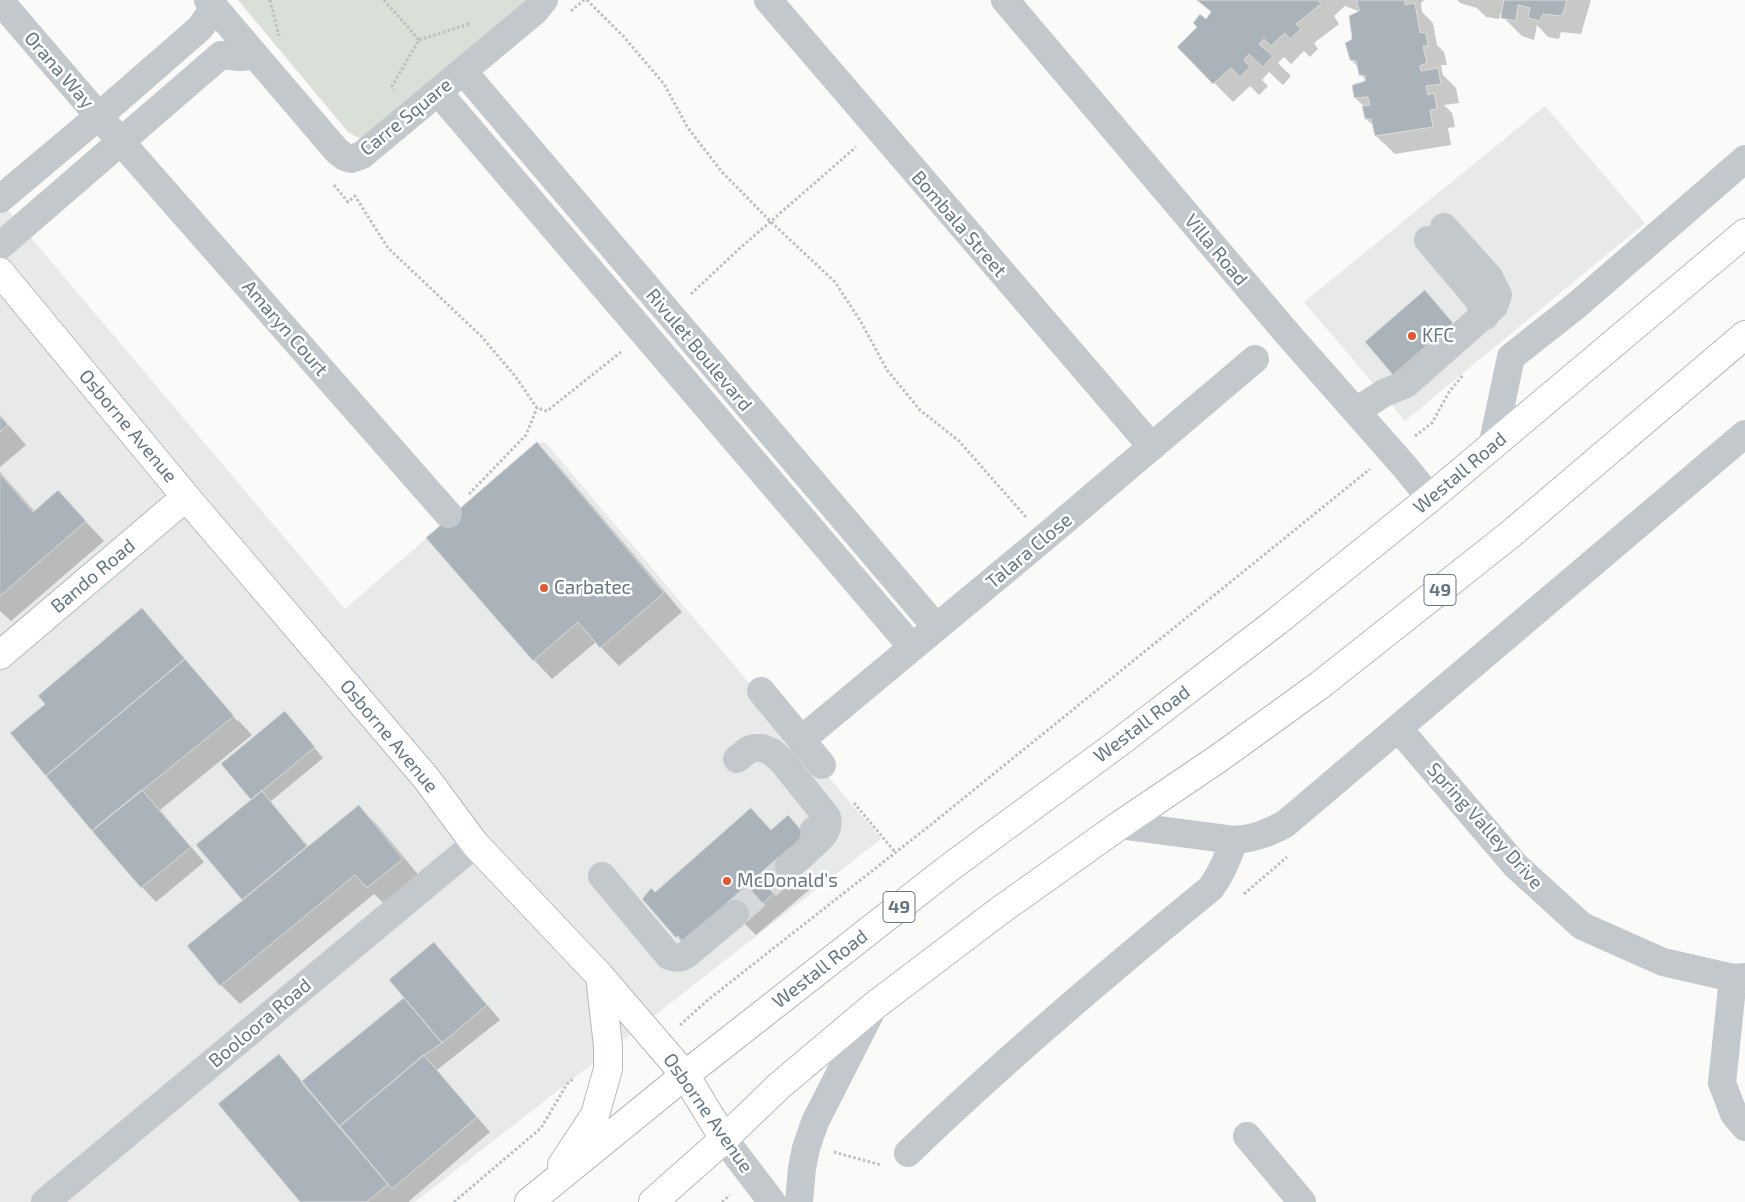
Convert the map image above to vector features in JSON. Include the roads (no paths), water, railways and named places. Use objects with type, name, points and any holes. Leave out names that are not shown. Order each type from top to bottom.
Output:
[{"type":"main road","name":"Westall Road","points":[[539,1195],[685,1074],[949,868],[1276,622],[1492,447],[1745,233]]},
{"type":"main road","name":"Osborne Avenue","points":[[0,272],[186,497],[426,778],[475,844],[600,976],[685,1074],[724,1139]]},
{"type":"main road","name":"49","points":[[659,1199],[779,1086],[874,1006],[998,912],[1320,685],[1512,533],[1745,335]]},
{"type":"main road","name":"Bando Road","points":[[0,655],[186,497]]},
{"type":"main road","points":[[539,1195],[595,1115],[608,1069],[608,1046],[600,976]]},
{"type":"street","name":"Carre Square","points":[[0,199],[200,28],[211,4],[338,151],[351,159],[362,155],[536,11],[544,0]]},
{"type":"street","name":"Bombala Street","points":[[768,0],[1152,447]]},
{"type":"street","name":"Villa Road","points":[[1005,0],[1280,325],[1430,498]]},
{"type":"street","name":"Orana Way","points":[[0,1],[121,142]]},
{"type":"street","points":[[0,246],[221,55],[255,56]]},
{"type":"street","name":"Rivulet Boulevard","points":[[463,71],[936,627]]},
{"type":"street","name":"Rivulet Boulevard","points":[[438,92],[912,647]]},
{"type":"street","name":"Amaryn Court","points":[[121,142],[448,514]]},
{"type":"street","points":[[1492,447],[1512,357],[1577,305],[1745,159]]},
{"type":"street","points":[[1356,411],[1384,393],[1406,384],[1494,306],[1498,295],[1489,277],[1436,234]]},
{"type":"street","points":[[645,333],[668,314]]},
{"type":"street","name":"Talara Close","points":[[801,740],[1255,359]]},
{"type":"street","points":[[1120,825],[1234,840],[1251,839],[1265,835],[1285,824],[1745,434]]},
{"type":"street","points":[[761,692],[822,765]]},
{"type":"street","name":"Spring Valley Drive","points":[[1398,728],[1516,866],[1582,926],[1663,962],[1739,978]]},
{"type":"street","points":[[742,755],[811,825],[815,837],[812,847],[788,866]]},
{"type":"street","points":[[908,1153],[965,1098],[1040,1031],[1211,888],[1227,862],[1234,840]]},
{"type":"street","name":"Booloora Road","points":[[45,1202],[475,844]]},
{"type":"street","points":[[602,876],[669,956],[675,958],[682,958],[688,954],[735,914]]},
{"type":"street","points":[[1739,978],[1722,1084],[1734,1114],[1745,1127]]},
{"type":"street","points":[[799,1202],[806,1148],[815,1122],[874,1006]]},
{"type":"street","points":[[1247,1136],[1302,1202]]},
{"type":"street","name":"Osborne Avenue","points":[[724,1139],[772,1202]]},
{"type":"tunnel","points":[[735,914],[789,866]]},
{"type":"place","name":"KFC","points":[[1412,336]]},
{"type":"place","name":"Carbatec","points":[[544,588]]},
{"type":"place","name":"McDonald's","points":[[727,881]]}]
